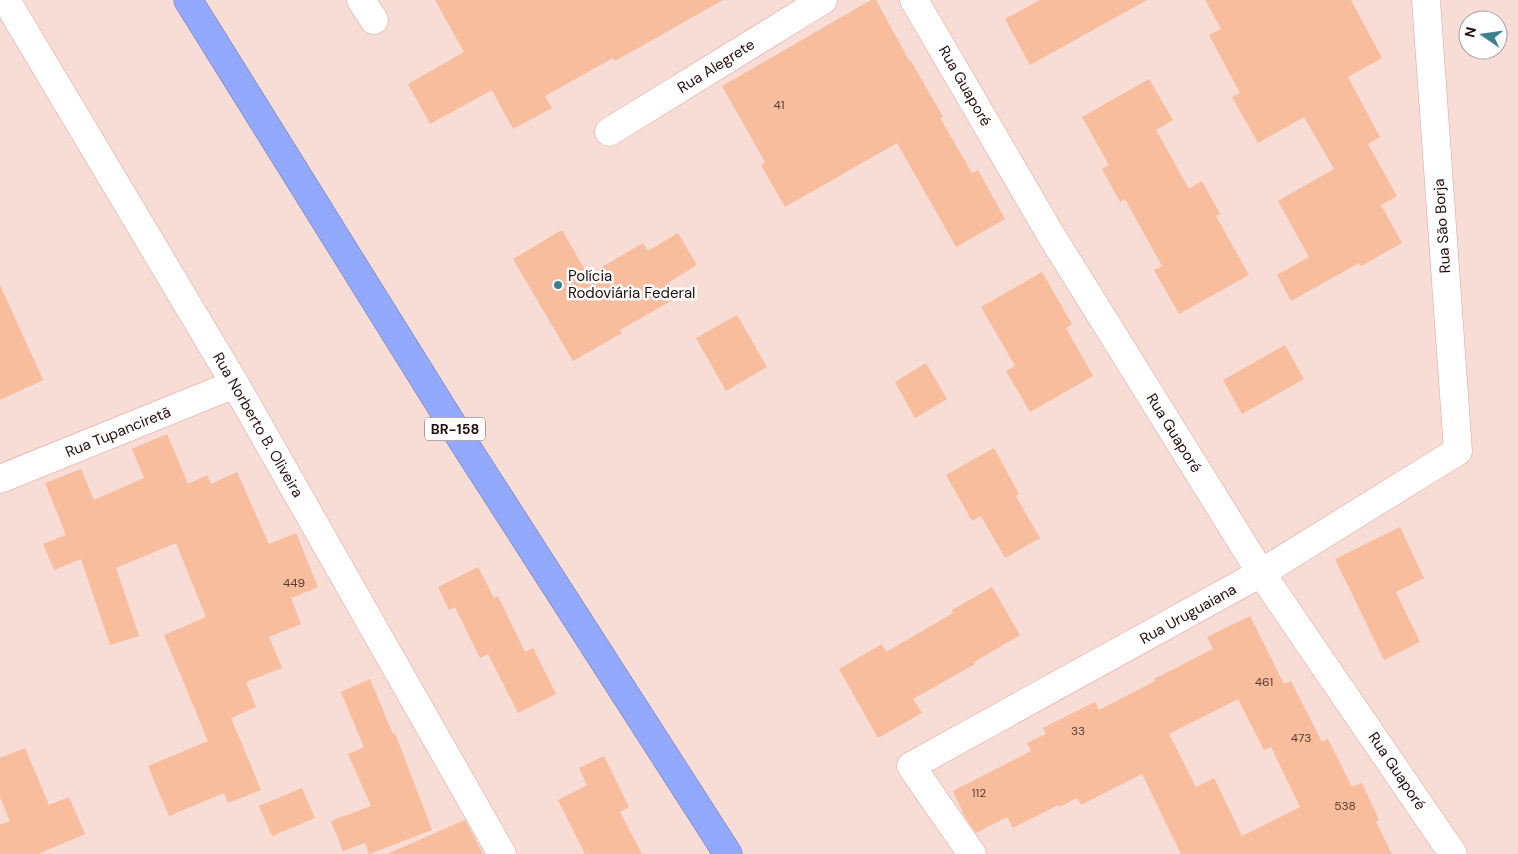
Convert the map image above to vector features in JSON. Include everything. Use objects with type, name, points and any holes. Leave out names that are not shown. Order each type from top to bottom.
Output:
[{"type":"highway","name":"BR-158","points":[[188,0],[462,440],[728,854]]},
{"type":"street","name":"Rua Norberto B. Oliveira","points":[[6,0],[235,384],[502,854]]},
{"type":"street","name":"Rua Alegrete","points":[[609,132],[823,0]]},
{"type":"street","name":"Rua Guaporé","points":[[914,0],[1052,235],[1261,573],[1453,854]]},
{"type":"street","name":"Rua São Borja","points":[[1426,0],[1458,451]]},
{"type":"street","name":"Rua Tupanciretã","points":[[0,479],[235,384]]},
{"type":"street","name":"Rua Uruguaiana","points":[[972,854],[911,766],[1261,573],[1458,451]]},
{"type":"building","points":[[435,0],[723,0],[615,61],[613,58],[545,96],[552,108],[513,129],[492,90],[430,124],[408,84],[464,52]]},
{"type":"building","points":[[871,0],[876,0],[943,117],[940,118],[972,173],[978,170],[1005,219],[956,247],[897,143],[785,207],[761,165],[765,162],[722,86]]},
{"type":"building","points":[[1040,0],[1147,0],[1030,65],[1005,19]]},
{"type":"building","points":[[1205,0],[1351,0],[1382,58],[1348,77],[1380,137],[1368,144],[1397,196],[1381,205],[1402,243],[1361,266],[1359,263],[1291,301],[1277,275],[1309,257],[1278,201],[1334,169],[1304,117],[1258,143],[1232,97],[1240,93],[1209,35],[1221,29]]},
{"type":"building","points":[[1149,79],[1173,120],[1156,130],[1189,189],[1202,181],[1220,214],[1216,216],[1249,275],[1179,314],[1154,270],[1162,266],[1125,199],[1120,202],[1102,169],[1109,165],[1082,117]]},
{"type":"building","points":[[562,230],[588,275],[643,243],[648,251],[678,233],[697,265],[669,282],[678,297],[620,330],[622,333],[573,361],[513,259]]},
{"type":"building","points":[[1042,272],[1072,324],[1066,328],[1093,376],[1030,412],[1006,371],[1015,366],[981,307]]},
{"type":"building","points":[[0,285],[43,380],[0,400]]},
{"type":"building","points":[[737,315],[767,367],[726,391],[696,338]]},
{"type":"building","points":[[1285,345],[1304,379],[1242,414],[1223,380]]},
{"type":"building","points":[[926,363],[947,399],[915,418],[895,382]]},
{"type":"building","points":[[167,434],[188,484],[207,475],[211,484],[237,472],[269,544],[296,533],[318,587],[291,598],[301,624],[269,637],[282,668],[246,682],[256,707],[231,718],[261,790],[228,803],[224,793],[169,816],[148,766],[208,741],[164,635],[206,617],[176,543],[116,568],[139,636],[110,645],[81,559],[54,570],[43,544],[66,535],[45,483],[81,469],[94,500],[144,478],[132,449]]},
{"type":"building","points":[[994,448],[1019,494],[1016,496],[1040,538],[1005,558],[981,516],[972,521],[946,475]]},
{"type":"building","points":[[1400,527],[1424,578],[1396,592],[1420,642],[1384,660],[1335,559]]},
{"type":"building","points":[[478,567],[494,598],[498,596],[525,652],[533,648],[556,694],[518,713],[488,654],[480,658],[455,607],[449,610],[438,587]]},
{"type":"building","points":[[992,587],[1020,635],[974,662],[975,664],[913,699],[922,713],[878,738],[839,669],[882,644],[886,652],[953,613],[952,610]]},
{"type":"building","points":[[1250,616],[1284,684],[1291,681],[1322,742],[1328,739],[1352,787],[1362,783],[1379,820],[1376,822],[1392,854],[1181,854],[1142,774],[1081,805],[1077,798],[1059,807],[1058,805],[1013,828],[1007,817],[976,833],[965,817],[953,791],[1031,751],[1027,743],[1046,734],[1043,728],[1095,702],[1099,710],[1213,649],[1207,637]],"holes":[[[1238,699],[1264,750],[1271,747],[1300,807],[1242,836],[1214,778],[1196,787],[1169,734]]]},
{"type":"building","points":[[370,679],[393,734],[395,733],[432,830],[369,854],[365,843],[343,851],[331,821],[371,806],[348,754],[364,747],[341,692]]},
{"type":"building","points":[[25,748],[49,805],[69,797],[85,834],[38,854],[0,854],[0,825],[10,821],[0,797],[0,758]]},
{"type":"building","points":[[604,756],[629,807],[620,812],[642,854],[585,854],[558,800],[587,785],[579,768]]},
{"type":"building","points":[[302,788],[315,818],[272,836],[259,806]]},
{"type":"building","points":[[465,820],[483,854],[387,854]]},
{"type":"place","name":"Polícia Rodoviária Federal","points":[[558,285]]}]
